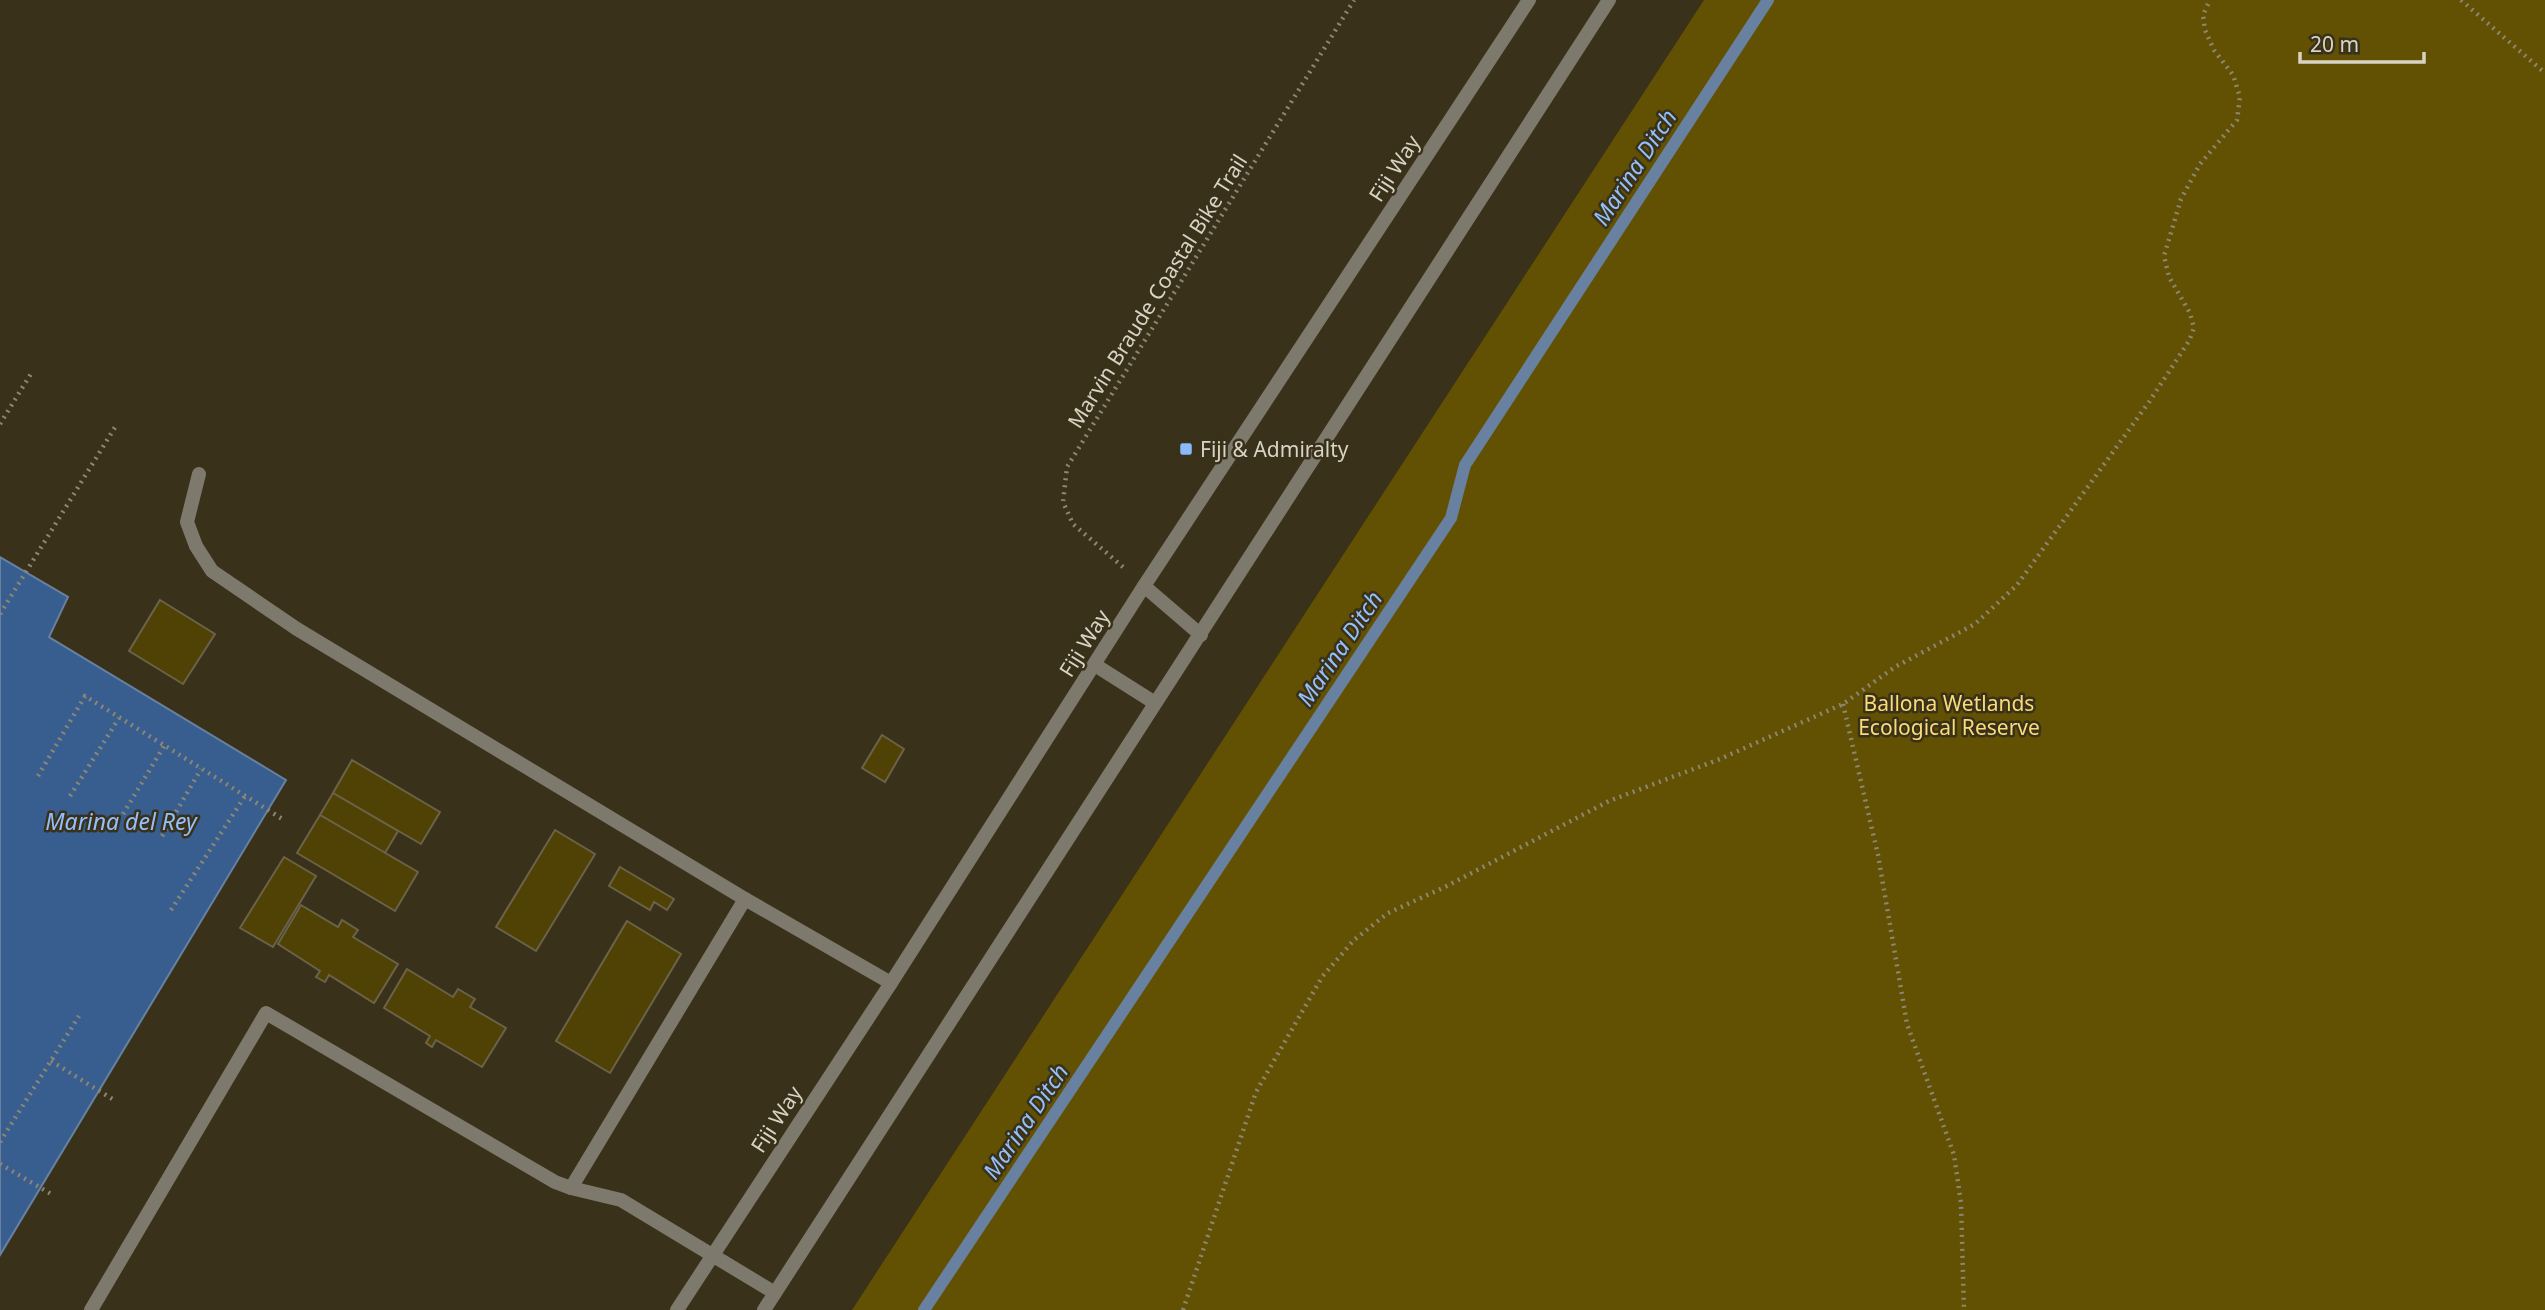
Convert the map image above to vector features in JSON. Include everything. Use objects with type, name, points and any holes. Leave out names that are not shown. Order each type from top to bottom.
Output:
[{"type":"street","name":"Fiji Way","points":[[677,1310],[891,983],[1144,586],[1529,0]]},
{"type":"street","points":[[764,1310],[1609,0]]},
{"type":"street","points":[[199,474],[187,522],[196,546],[212,572],[297,629],[744,899],[891,983]]},
{"type":"street","points":[[1144,586],[1200,635]]},
{"type":"street","points":[[1095,665],[1155,703]]},
{"type":"street","points":[[571,1188],[744,899]]},
{"type":"street","points":[[91,1310],[266,1013],[555,1182],[621,1200],[775,1293]]},
{"type":"path","name":"Marvin Braude Coastal Bike Trail","points":[[1144,586],[1073,524],[1063,502],[1067,467],[1354,0]]},
{"type":"path","points":[[1183,1310],[1256,1092],[1322,977],[1354,940],[1388,913],[1444,887],[1609,801],[1720,759],[1843,704],[1895,667],[1975,624],[2017,585],[2150,402],[2189,341],[2193,328],[2190,313],[2169,277],[2164,256],[2181,199],[2200,164],[2237,120],[2240,97],[2233,75],[2214,50],[2205,30],[2203,15],[2210,0]]},
{"type":"path","points":[[2461,0],[2545,73]]},
{"type":"path","points":[[0,424],[32,372]]},
{"type":"path","points":[[0,614],[117,424]]},
{"type":"path","points":[[38,776],[85,696],[284,820]]},
{"type":"path","points":[[1843,704],[1878,855],[1907,1024],[1954,1155],[1961,1203],[1964,1310]]},
{"type":"path","points":[[70,796],[119,718]]},
{"type":"path","points":[[123,814],[164,746]]},
{"type":"path","points":[[162,836],[201,769]]},
{"type":"path","points":[[171,910],[245,796]]},
{"type":"path","points":[[0,1142],[79,1016]]},
{"type":"path","points":[[51,1061],[114,1100]]},
{"type":"path","points":[[0,1164],[51,1194]]},
{"type":"green space","name":"Ballona Wetlands Ecological Reserve","points":[[1704,0],[2545,0],[2545,1310],[852,1310]]},
{"type":"water","name":"Marina del Rey","points":[[0,557],[68,597],[49,637],[286,780],[0,1255]]},
{"type":"building","points":[[160,600],[215,634],[183,684],[129,651]]},
{"type":"building","points":[[882,735],[904,749],[885,782],[862,768]]},
{"type":"building","points":[[352,760],[440,812],[421,844],[333,793]]},
{"type":"building","points":[[333,793],[398,831],[385,853],[320,815]]},
{"type":"building","points":[[320,815],[418,872],[395,911],[297,853]]},
{"type":"building","points":[[555,830],[595,854],[536,951],[496,927]]},
{"type":"building","points":[[284,857],[316,876],[273,947],[240,928]]},
{"type":"building","points":[[620,867],[674,899],[667,910],[654,902],[650,910],[609,886]]},
{"type":"building","points":[[301,905],[338,927],[342,920],[358,930],[353,937],[398,964],[374,1003],[329,975],[325,982],[316,977],[320,971],[278,944]]},
{"type":"building","points":[[627,921],[681,954],[610,1073],[556,1041]]},
{"type":"building","points":[[407,969],[453,997],[458,989],[475,999],[470,1007],[506,1028],[482,1067],[436,1040],[432,1047],[426,1043],[430,1036],[384,1008]]},
{"type":"waterway","name":"Marina Ditch","points":[[924,1310],[1451,518],[1465,465],[1768,0]]},
{"type":"place","name":"Fiji & Admiralty","points":[[1186,449]]}]
